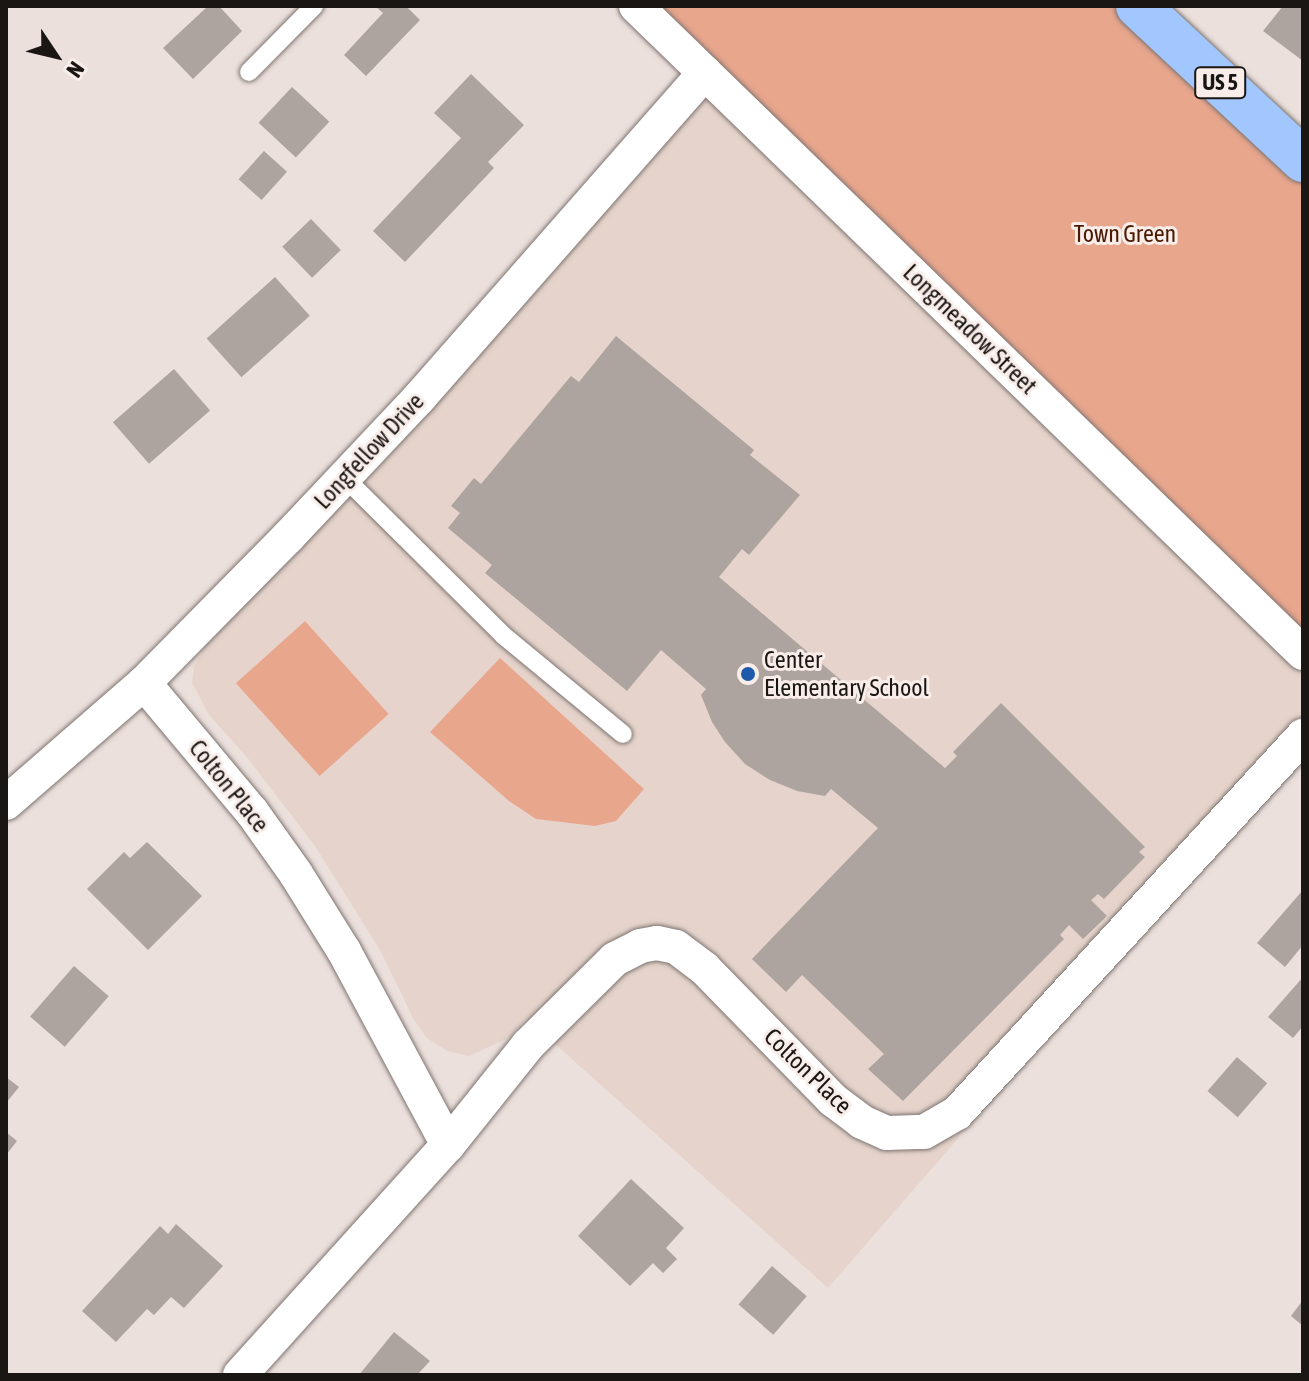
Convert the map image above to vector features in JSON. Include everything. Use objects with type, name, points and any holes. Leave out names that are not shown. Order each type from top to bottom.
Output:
[{"type":"main road","name":"US 5","points":[[1138,6],[1303,160]]},
{"type":"street","name":"Longmeadow Street","points":[[636,6],[1303,653]]},
{"type":"street","name":"Longfellow Drive","points":[[6,803],[144,683],[344,477],[419,398],[705,73]]},
{"type":"street","name":"Colton Place","points":[[144,683],[243,801],[296,874],[344,951],[448,1145]]},
{"type":"street","name":"Colton Place","points":[[240,1375],[448,1145],[528,1045],[615,959],[640,946],[657,943],[676,947],[705,969],[833,1100],[879,1130],[912,1135],[939,1126],[957,1113],[1303,736]]},
{"type":"lane","points":[[249,72],[314,6]]},
{"type":"lane","points":[[344,477],[504,636],[623,734]]},
{"type":"shaded area","name":"Center Elementary School","points":[[705,73],[1303,653],[1303,742],[828,1288],[526,1018],[509,1038],[469,1056],[447,1051],[427,1038],[414,1020],[380,950],[315,846],[246,756],[209,715],[192,683],[194,666],[209,640]]},
{"type":"green space","name":"Town Green","points":[[636,6],[1138,6],[1303,160],[1303,653]]},
{"type":"green space","points":[[305,621],[389,714],[320,776],[236,683]]},
{"type":"green space","points":[[500,658],[644,789],[616,821],[595,826],[536,819],[509,801],[430,732]]},
{"type":"building","points":[[208,6],[219,6],[242,31],[193,79],[163,48]]},
{"type":"building","points":[[375,6],[406,6],[420,20],[366,76],[344,55],[383,13]]},
{"type":"building","points":[[1283,6],[1303,6],[1303,61],[1263,31]]},
{"type":"building","points":[[471,74],[524,125],[488,162],[494,168],[405,262],[373,231],[461,138],[434,113]]},
{"type":"building","points":[[292,87],[329,122],[296,158],[259,123]]},
{"type":"building","points":[[264,151],[287,172],[262,200],[239,179]]},
{"type":"building","points":[[311,219],[341,250],[312,278],[282,247]]},
{"type":"building","points":[[275,277],[310,316],[241,377],[207,339]]},
{"type":"building","points":[[616,336],[754,450],[750,455],[800,495],[749,555],[742,549],[719,577],[945,768],[957,756],[953,752],[1001,703],[1145,847],[1139,852],[1145,857],[1104,899],[1098,894],[1091,900],[1107,916],[1083,939],[1069,925],[1060,935],[1064,939],[903,1101],[868,1069],[884,1054],[802,975],[786,992],[752,959],[878,828],[831,789],[825,796],[797,791],[770,780],[745,764],[712,722],[701,695],[706,689],[661,650],[627,691],[485,573],[492,565],[448,528],[460,513],[451,506],[474,478],[481,484],[571,376],[579,382]]},
{"type":"building","points":[[174,369],[210,411],[149,464],[113,422]]},
{"type":"building","points":[[147,842],[202,896],[148,950],[87,889],[124,852],[130,858]]},
{"type":"building","points":[[1303,890],[1303,945],[1285,967],[1257,943]]},
{"type":"building","points":[[74,966],[109,996],[65,1047],[30,1017]]},
{"type":"building","points":[[1303,977],[1303,1026],[1293,1038],[1268,1017]]},
{"type":"building","points":[[1237,1057],[1267,1083],[1238,1117],[1207,1091]]},
{"type":"building","points":[[6,1077],[19,1087],[6,1103]]},
{"type":"building","points":[[6,1132],[17,1141],[6,1155]]},
{"type":"building","points":[[631,1179],[684,1228],[666,1248],[677,1259],[663,1273],[653,1263],[630,1286],[578,1236]]},
{"type":"building","points":[[176,1224],[223,1266],[184,1308],[171,1297],[154,1315],[147,1309],[116,1342],[82,1311],[160,1226],[168,1234]]},
{"type":"building","points":[[772,1266],[807,1296],[773,1335],[739,1304]]},
{"type":"building","points":[[1303,1300],[1303,1326],[1291,1316]]},
{"type":"building","points":[[394,1332],[430,1361],[417,1375],[359,1375]]},
{"type":"place","name":"Center Elementary School","points":[[748,674]]}]
